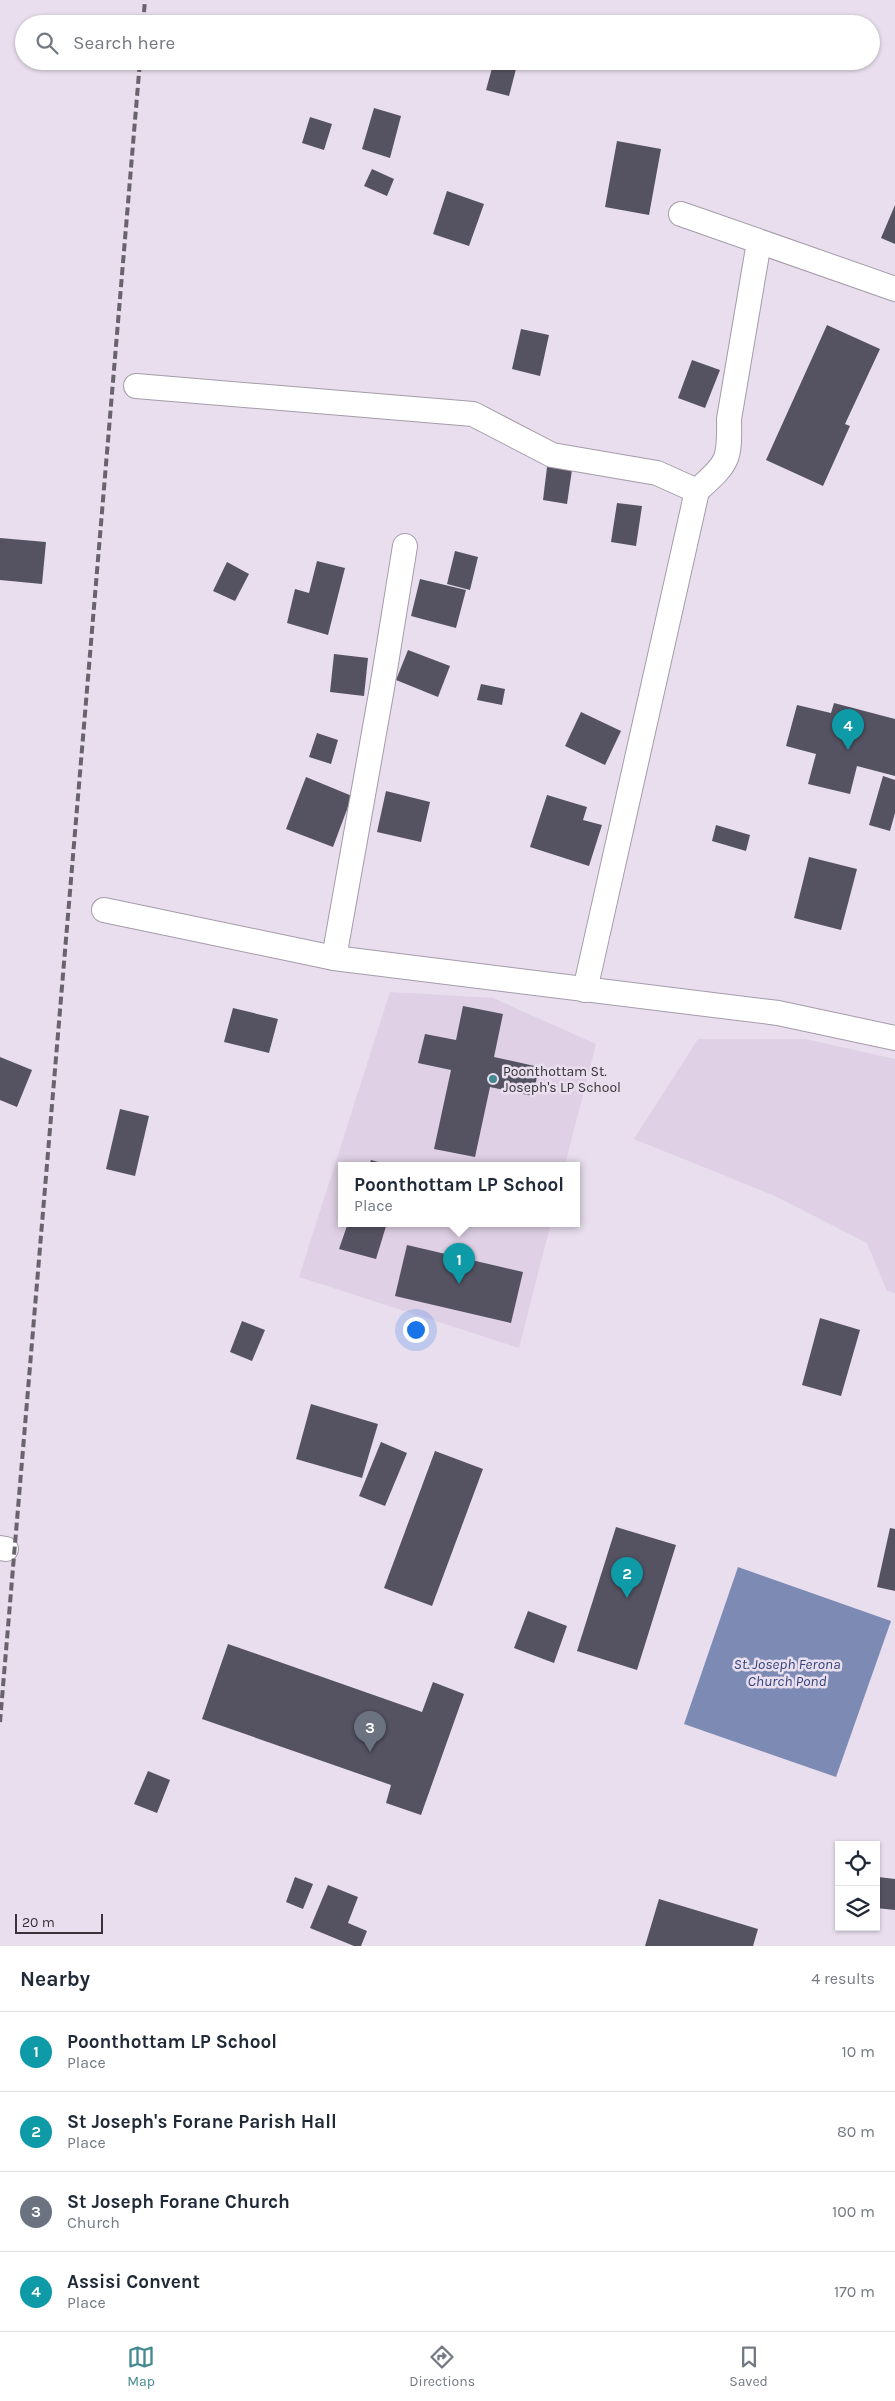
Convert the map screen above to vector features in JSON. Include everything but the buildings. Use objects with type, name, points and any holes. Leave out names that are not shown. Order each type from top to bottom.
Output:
[{"type":"street","points":[[681,214],[895,289]]},
{"type":"street","points":[[585,990],[697,491],[724,466],[730,446],[729,418],[759,242]]},
{"type":"street","points":[[136,386],[473,414],[552,455],[657,473],[697,491]]},
{"type":"street","points":[[334,958],[405,546]]},
{"type":"street","points":[[104,910],[334,958],[778,1013],[895,1038]]},
{"type":"shaded area","points":[[390,992],[493,998],[596,1044],[566,1162],[338,1162],[338,1227],[550,1227],[519,1348],[299,1277]]},
{"type":"shaded area","points":[[698,1039],[805,1039],[895,1059],[895,1293],[887,1291],[867,1243],[775,1196],[634,1139]]},
{"type":"water","name":"St. Joseph Ferona Church Pond","points":[[738,1567],[891,1621],[836,1777],[684,1724]]},
{"type":"railway","points":[[144,15],[145,0]]},
{"type":"railway","points":[[0,1722],[139,70]]},
{"type":"place","name":"Assisi Convent","points":[[848,750]]},
{"type":"place","name":"Poonthottam St. Joseph's LP School","points":[[493,1079]]},
{"type":"place","name":"Poonthottam LP School","points":[[459,1284]]},
{"type":"place","name":"St Joseph's Forane Parish Hall","points":[[627,1598]]},
{"type":"place","name":"St Joseph Forane Church","points":[[370,1752]]}]
